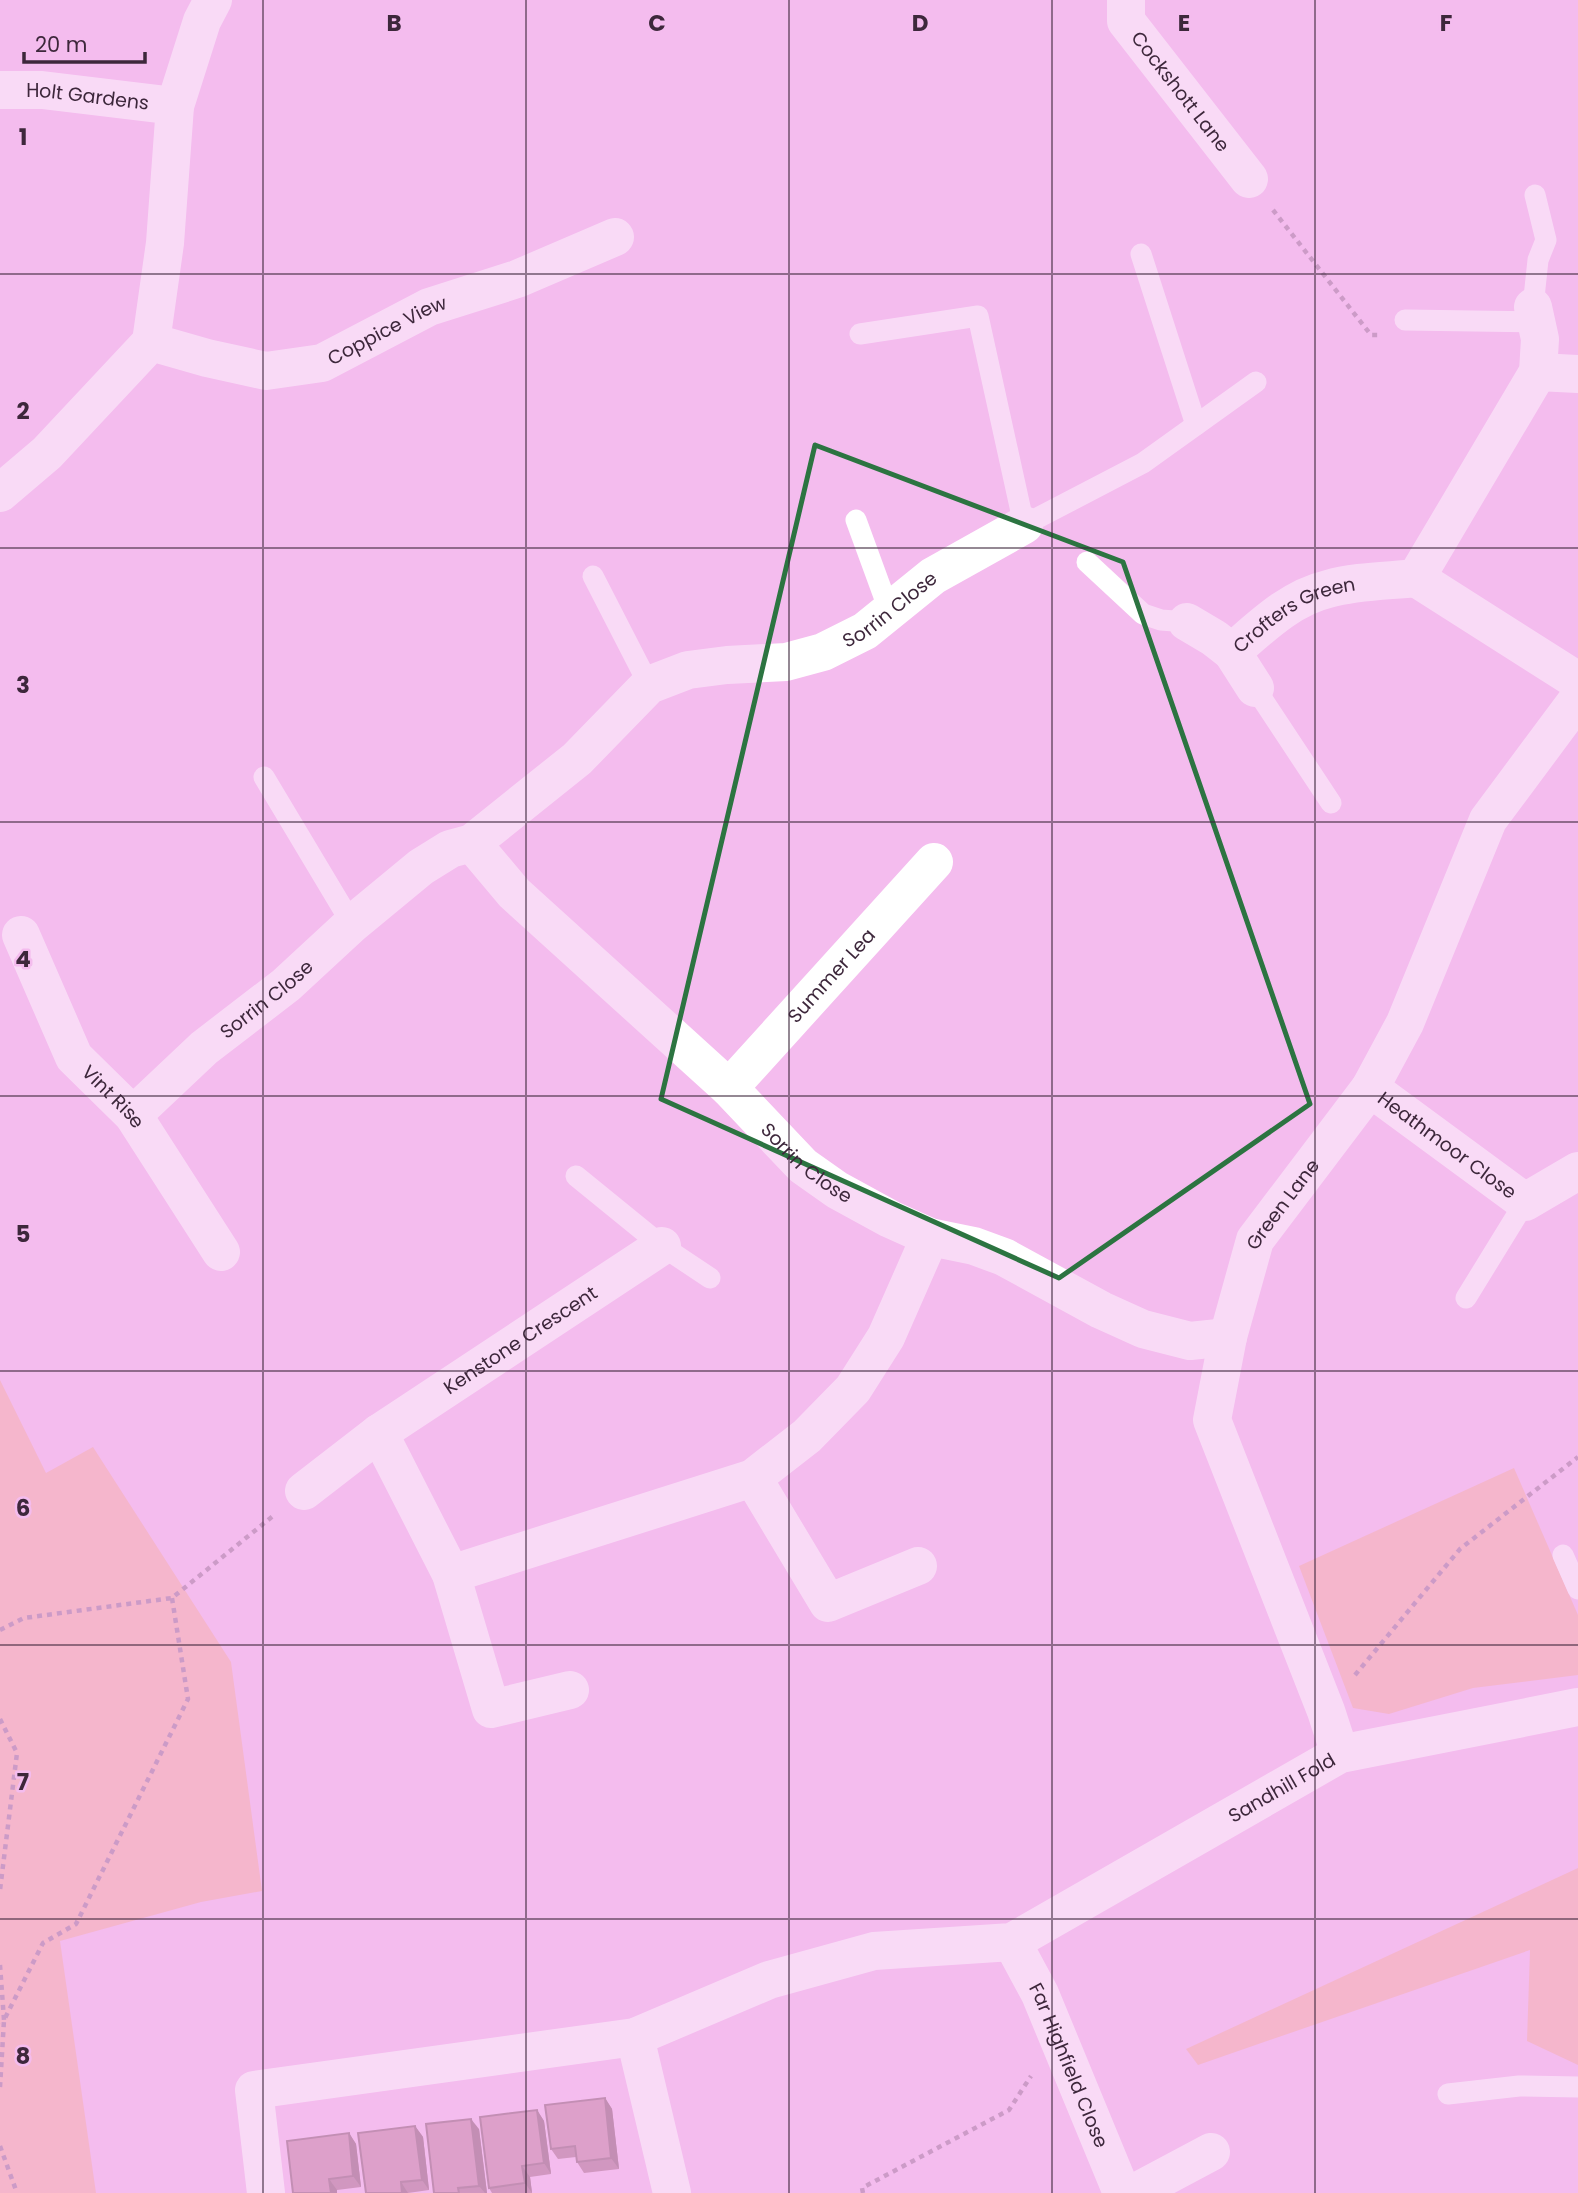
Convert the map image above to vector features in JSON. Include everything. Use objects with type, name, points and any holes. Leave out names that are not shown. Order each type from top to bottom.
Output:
[{"type":"street","points":[[0,494],[47,453],[151,342],[166,243],[175,106],[202,22],[214,0]]},
{"type":"street","name":"Cockshott Lane","points":[[1126,0],[1126,22],[1249,178]]},
{"type":"street","name":"Holt Gardens","points":[[0,90],[42,90],[175,106]]},
{"type":"street","name":"Coppice View","points":[[151,342],[266,371],[322,363],[429,307],[517,279],[615,237]]},
{"type":"street","points":[[1534,314],[1540,339],[1538,372],[1416,578],[1578,681]]},
{"type":"street","points":[[1538,372],[1578,374]]},
{"type":"street","name":"Sorrin Close","points":[[133,1115],[204,1048],[286,985],[352,924],[421,867],[450,849],[472,843],[578,759],[649,685],[688,670],[786,662],[823,652],[865,631],[933,576],[1024,525]]},
{"type":"street","name":"Crofters Green","points":[[1255,688],[1232,652],[1295,602],[1328,589],[1416,578]]},
{"type":"street","points":[[1187,622],[1232,652]]},
{"type":"street","name":"Green Lane","points":[[1340,1754],[1326,1711],[1212,1420],[1228,1337],[1255,1240],[1370,1088],[1405,1023],[1488,820],[1578,699]]},
{"type":"street","name":"Sorrin Close","points":[[472,843],[514,893],[729,1088],[803,1166],[837,1190],[930,1237],[974,1246],[1004,1257],[1101,1310],[1143,1329],[1189,1341],[1228,1337]]},
{"type":"street","name":"Summer Lea","points":[[729,1088],[934,862]]},
{"type":"street","name":"Vint Rise","points":[[21,935],[74,1057],[133,1115],[221,1251]]},
{"type":"street","name":"Heathmoor Close","points":[[1370,1088],[1525,1202],[1578,1171]]},
{"type":"street","points":[[451,1574],[753,1478],[807,1436],[853,1389],[886,1337],[930,1237]]},
{"type":"street","name":"Kenstone Crescent","points":[[304,1491],[379,1433],[662,1246]]},
{"type":"street","points":[[379,1433],[451,1574],[491,1709],[570,1690]]},
{"type":"street","points":[[753,1478],[828,1603],[918,1566]]},
{"type":"street","name":"Sandhill Fold","points":[[1012,1942],[1340,1754],[1578,1707]]},
{"type":"street","points":[[266,2193],[254,2090],[635,2037],[769,1980],[874,1951],[1012,1942]]},
{"type":"street","name":"Far Highfield Close","points":[[1012,1942],[1040,1994],[1122,2193]]},
{"type":"street","points":[[635,2037],[672,2193]]},
{"type":"street","points":[[1134,2193],[1211,2152]]},
{"type":"lane","points":[[1405,320],[1534,314],[1538,260],[1546,240],[1535,195]]},
{"type":"lane","points":[[1141,254],[1196,425]]},
{"type":"lane","points":[[860,334],[978,316],[1024,525]]},
{"type":"lane","name":"Sorrin Close","points":[[1024,525],[1143,463],[1256,382]]},
{"type":"lane","points":[[856,520],[890,613]]},
{"type":"lane","points":[[1087,562],[1143,614],[1161,620],[1187,622]]},
{"type":"lane","points":[[593,576],[649,685]]},
{"type":"lane","name":"Crofters Green","points":[[1255,688],[1331,803]]},
{"type":"lane","points":[[264,777],[352,924]]},
{"type":"lane","points":[[576,1176],[662,1246],[710,1278]]},
{"type":"lane","name":"Heathmoor Close","points":[[1466,1298],[1525,1202]]},
{"type":"lane","points":[[1563,1556],[1578,1589]]},
{"type":"lane","points":[[1448,2094],[1519,2086],[1578,2087]]},
{"type":"path","points":[[1326,1711],[1460,1549],[1578,1457]]},
{"type":"path","points":[[0,1630],[24,1618],[172,1598],[304,1491]]},
{"type":"path","points":[[2,2021],[43,1943],[76,1924],[188,1699],[172,1598]]},
{"type":"path","points":[[0,1719],[17,1753],[0,1891]]},
{"type":"path","points":[[0,1965],[0,2087]]},
{"type":"path","points":[[863,2193],[862,2188],[1009,2110],[1033,2073]]},
{"type":"path","points":[[0,2146],[17,2193]]},
{"type":"highlighted area","points":[[815,445],[1123,562],[1310,1104],[1059,1278],[661,1099]]},
{"type":"shaded area","points":[[0,1380],[46,1473],[93,1447],[231,1662],[262,1891],[201,1902],[60,1941],[96,2193],[0,2193]]},
{"type":"shaded area","points":[[1514,1468],[1578,1615],[1578,1675],[1473,1688],[1389,1714],[1353,1708],[1299,1566]]},
{"type":"shaded area","points":[[1578,1868],[1578,2065],[1527,2041],[1530,1950],[1198,2065],[1186,2049]]},
{"type":"building","points":[[605,2098],[611,2158],[577,2162],[575,2146],[551,2149],[545,2105]]},
{"type":"building","points":[[537,2110],[544,2163],[522,2166],[525,2183],[489,2188],[480,2117]]},
{"type":"building","points":[[471,2119],[479,2186],[458,2188],[459,2193],[434,2193],[426,2124]]},
{"type":"building","points":[[415,2126],[422,2180],[401,2182],[402,2193],[366,2193],[358,2133]]},
{"type":"building","points":[[349,2133],[353,2176],[329,2179],[331,2193],[293,2193],[287,2141]]}]
